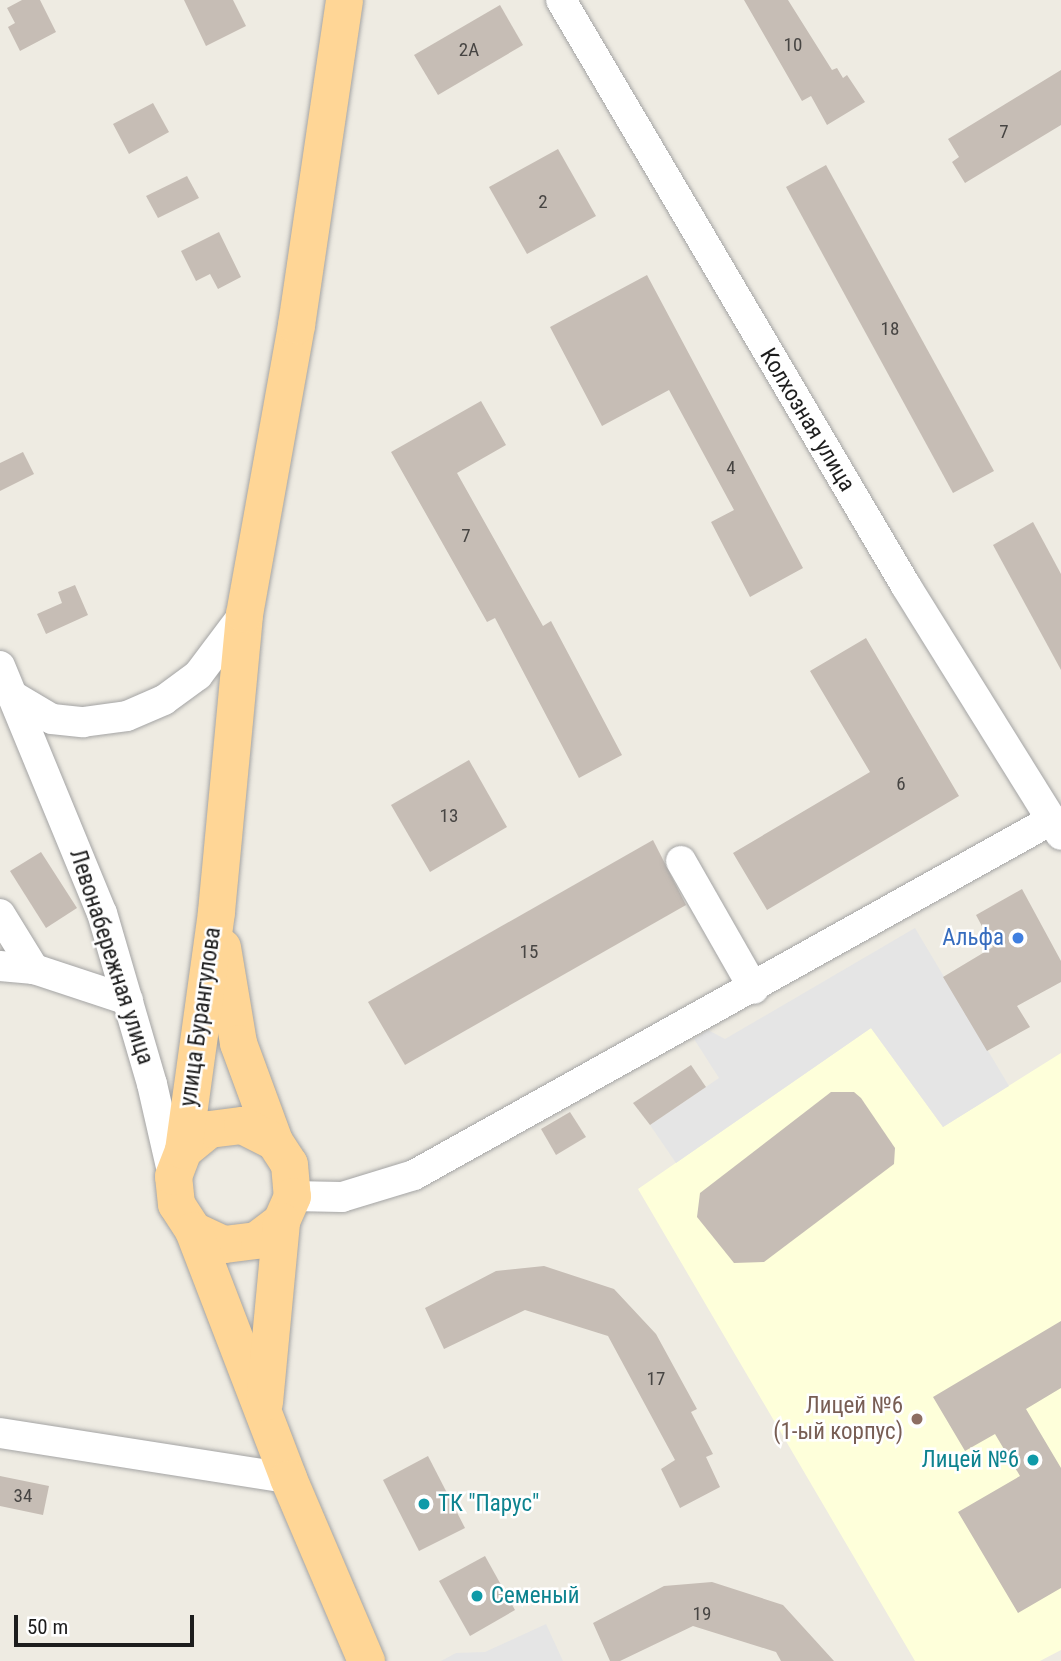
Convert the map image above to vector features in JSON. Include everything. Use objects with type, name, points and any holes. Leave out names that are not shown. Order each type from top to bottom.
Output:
[{"type":"main road","points":[[216,911],[244,614],[296,325],[344,0]]},
{"type":"main road","name":"улица Бурангулова","points":[[216,911],[238,1043],[274,1140],[289,1164],[264,1410]]},
{"type":"main road","name":"улица Бурангулова","points":[[216,911],[178,1163],[176,1204],[193,1230],[288,1478],[366,1661]]},
{"type":"main road","name":"улица Бурангулова","points":[[178,1163],[209,1129],[242,1125],[274,1140]]},
{"type":"main road","points":[[193,1230],[223,1244],[256,1240],[286,1208]]},
{"type":"street","name":"Колхозная улица","points":[[561,0],[906,586],[1057,827]]},
{"type":"street","points":[[13,696],[52,719],[83,722],[127,716],[164,700],[198,675],[244,614]]},
{"type":"street","name":"Левонабережная улица","points":[[0,666],[102,913],[178,1163]]},
{"type":"street","points":[[286,1208],[342,1197],[414,1175],[1057,827]]},
{"type":"street","points":[[681,861],[754,989]]},
{"type":"street","points":[[0,914],[34,969]]},
{"type":"street","points":[[0,966],[34,969],[128,1000]]},
{"type":"street","points":[[0,1433],[288,1478]]},
{"type":"shaded area","points":[[915,928],[1009,1086],[943,1127],[871,1028],[676,1163],[650,1125],[719,1078],[694,1039],[708,1030],[725,1039]]},
{"type":"shaded area","name":"Лицей №6 (1-ый корпус)","points":[[871,1028],[943,1127],[1061,1053],[1061,1650],[1040,1661],[915,1661],[638,1189]]},
{"type":"shaded area","points":[[546,1624],[563,1661],[441,1661],[456,1653],[485,1652]]},
{"type":"building","points":[[22,0],[40,0],[56,32],[20,51],[8,27],[15,23],[7,8]]},
{"type":"building","points":[[184,0],[233,0],[246,26],[206,46]]},
{"type":"building","points":[[744,0],[788,0],[832,70],[837,68],[843,78],[847,75],[865,102],[827,125],[811,96],[802,101]]},
{"type":"building","points":[[500,5],[523,45],[438,95],[414,55]]},
{"type":"building","points":[[1061,70],[1061,125],[965,183],[952,162],[959,157],[948,139]]},
{"type":"building","points":[[153,103],[169,132],[129,154],[113,124]]},
{"type":"building","points":[[558,149],[596,216],[527,254],[489,187]]},
{"type":"building","points":[[826,165],[994,471],[953,493],[786,187]]},
{"type":"building","points":[[187,176],[199,198],[158,218],[146,196]]},
{"type":"building","points":[[219,232],[241,277],[218,289],[210,274],[196,281],[181,251]]},
{"type":"building","points":[[647,275],[803,568],[750,597],[711,522],[734,510],[669,390],[602,426],[550,327]]},
{"type":"building","points":[[481,401],[506,445],[457,473],[543,626],[551,621],[622,755],[579,778],[495,618],[487,622],[391,452]]},
{"type":"building","points":[[23,452],[34,474],[0,491],[0,463]]},
{"type":"building","points":[[1033,522],[1061,574],[1061,670],[993,545]]},
{"type":"building","points":[[75,585],[88,615],[46,634],[37,614],[62,603],[58,592]]},
{"type":"building","points":[[866,638],[959,796],[767,910],[733,853],[870,772],[810,671]]},
{"type":"building","points":[[469,760],[507,827],[430,872],[391,805]]},
{"type":"building","points":[[653,840],[686,905],[405,1065],[368,1002]]},
{"type":"building","points":[[41,852],[77,908],[46,928],[10,871]]},
{"type":"building","points":[[1022,889],[1061,961],[1061,982],[1017,1006],[1030,1027],[987,1051],[943,977],[993,947],[976,915]]},
{"type":"building","points":[[691,1065],[706,1087],[650,1125],[633,1103]]},
{"type":"building","points":[[831,1092],[854,1092],[861,1098],[895,1148],[894,1164],[764,1262],[734,1263],[697,1217],[700,1193]]},
{"type":"building","points":[[570,1112],[586,1137],[556,1155],[541,1129]]},
{"type":"building","points":[[544,1266],[614,1289],[656,1334],[697,1409],[691,1412],[713,1454],[706,1457],[720,1487],[680,1508],[661,1469],[675,1460],[608,1336],[525,1310],[444,1349],[425,1308],[496,1271]]},
{"type":"building","name":"Лицей №6","points":[[1061,1321],[1061,1388],[1026,1409],[1061,1468],[1061,1588],[1018,1613],[958,1512],[1020,1476],[995,1434],[965,1451],[933,1397]]},
{"type":"building","name":"ТК \"Парус\"","points":[[428,1456],[465,1528],[419,1551],[383,1480]]},
{"type":"building","points":[[0,1476],[49,1486],[43,1515],[0,1506]]},
{"type":"building","name":"Семеный","points":[[485,1556],[515,1610],[470,1636],[439,1581]]},
{"type":"building","points":[[712,1582],[783,1605],[834,1661],[781,1661],[776,1652],[693,1626],[620,1661],[610,1661],[593,1623],[664,1586]]},
{"type":"place","name":"Альфа","points":[[1018,938]]},
{"type":"place","name":"Лицей №6 (1-ый корпус)","points":[[917,1419]]},
{"type":"place","name":"Лицей №6","points":[[1033,1460]]},
{"type":"place","name":"ТК \"Парус\"","points":[[424,1504]]},
{"type":"place","name":"Семеный","points":[[477,1596]]}]
